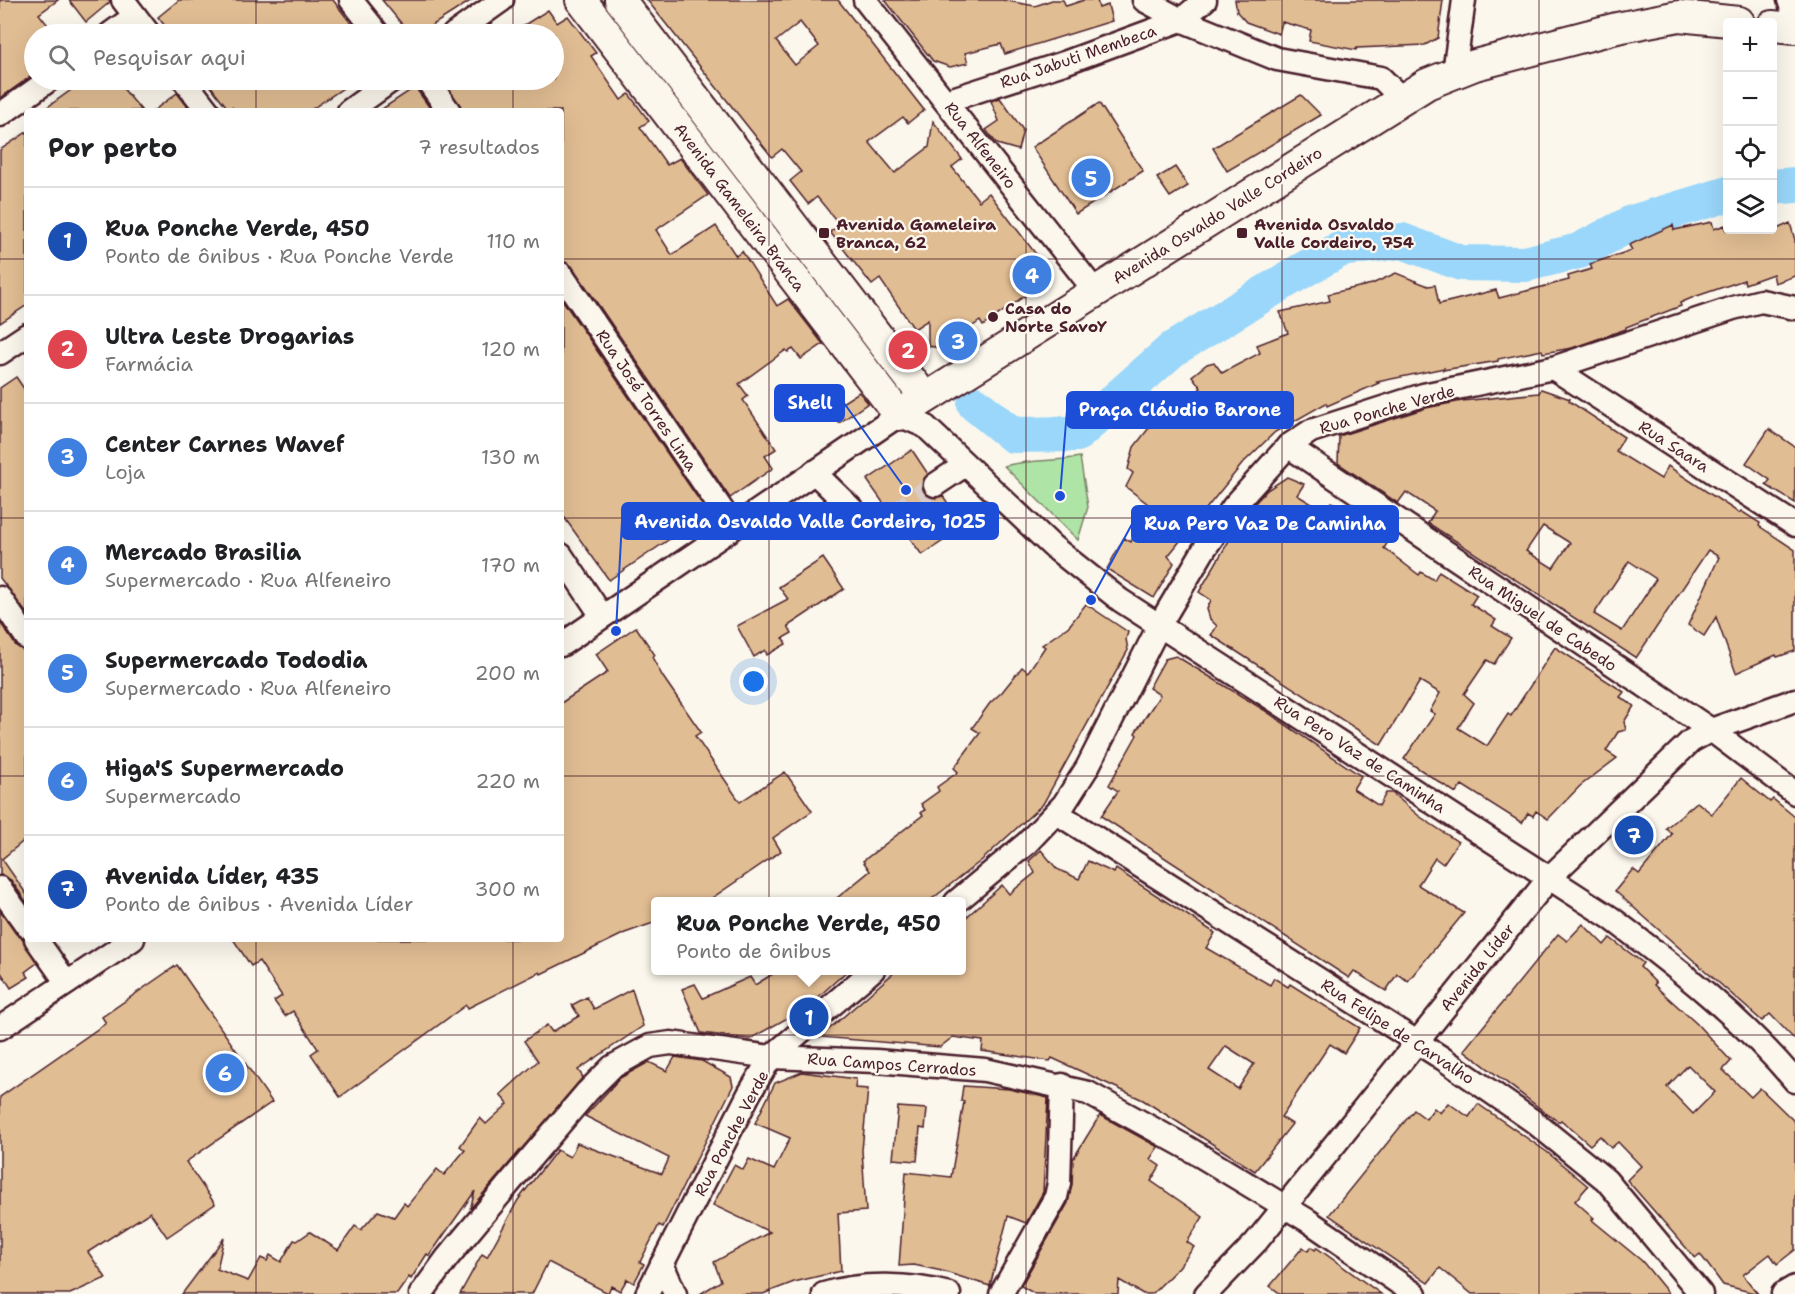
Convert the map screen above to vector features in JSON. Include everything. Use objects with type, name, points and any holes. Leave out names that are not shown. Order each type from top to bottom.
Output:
[{"type":"main road","name":"Avenida Gameleira Branca","points":[[581,0],[829,323],[916,413]]},
{"type":"main road","name":"Avenida Gameleira Branca","points":[[620,0],[854,305],[916,413]]},
{"type":"main road","name":"Avenida Osvaldo Valle Cordeiro","points":[[916,413],[1095,291],[1427,84],[1454,73],[1678,8],[1723,18]]},
{"type":"main road","points":[[1777,26],[1795,28]]},
{"type":"main road","points":[[829,323],[854,305]]},
{"type":"street","points":[[351,0],[370,24]]},
{"type":"street","points":[[468,24],[502,0]]},
{"type":"street","name":"Rua Alfeneiro","points":[[865,0],[1095,291]]},
{"type":"street","points":[[1144,0],[1181,20],[1276,59],[1382,78],[1402,99]]},
{"type":"street","name":"Rua Jabuti Membeca","points":[[946,101],[1064,63],[1181,20],[1205,0]]},
{"type":"street","points":[[1454,73],[1464,0]]},
{"type":"street","points":[[1789,0],[1795,18]]},
{"type":"street","points":[[117,24],[129,8],[141,24]]},
{"type":"street","points":[[0,115],[35,90]]},
{"type":"street","points":[[192,90],[206,108]]},
{"type":"street","points":[[353,108],[378,90]]},
{"type":"street","points":[[434,90],[447,108]]},
{"type":"street","name":"Rua José Torres Lima","points":[[564,278],[733,526]]},
{"type":"street","name":"Rua Ponche Verde","points":[[962,897],[1027,843],[1057,813],[1087,768],[1160,624],[1205,548],[1234,506],[1288,446],[1311,431],[1423,395],[1552,368],[1761,300],[1795,308]]},
{"type":"street","name":"Rua Saara","points":[[1552,368],[1795,525]]},
{"type":"street","name":"Avenida Osvaldo Valle Cordeiro","points":[[564,643],[814,472],[916,413]]},
{"type":"street","name":"Rua Pero Vaz de Caminha","points":[[916,413],[965,465],[1052,546],[1120,600],[1611,918],[1682,972],[1727,1010],[1795,1081]]},
{"type":"street","name":"Rua Miguel de Cabedo","points":[[1288,446],[1711,730],[1795,793]]},
{"type":"street","points":[[936,485],[965,465]]},
{"type":"street","points":[[814,472],[860,518],[873,520],[892,516]]},
{"type":"street","points":[[564,559],[602,616]]},
{"type":"street","points":[[0,598],[24,634]]},
{"type":"street","name":"Avenida Líder","points":[[1206,1294],[1256,1242],[1550,877],[1691,741],[1711,730],[1795,700]]},
{"type":"street","name":"Rua Felipe de Carvalho","points":[[1057,813],[1415,1042],[1533,1121],[1582,1158],[1606,1180],[1701,1294]]},
{"type":"street","points":[[0,888],[24,922]]},
{"type":"street","points":[[38,942],[67,982]]},
{"type":"street","points":[[0,1028],[128,942]]},
{"type":"street","name":"Rua Ponche Verde","points":[[647,1294],[749,1094],[771,1057],[867,975]]},
{"type":"street","name":"Rua Campos Cerrados","points":[[422,1294],[447,1258],[587,1092],[612,1066],[650,1046],[671,1044],[771,1057],[876,1061],[985,1070],[1062,1085],[1115,1106],[1284,1207],[1415,1294]]},
{"type":"street","points":[[1001,1294],[1056,1197],[1059,1183],[1062,1085]]},
{"type":"street","points":[[662,1264],[675,1294]]},
{"type":"street","points":[[824,1294],[878,1286],[929,1289],[949,1294]]},
{"type":"street","points":[[1783,1294],[1795,1287]]},
{"type":"green space","points":[[1080,457],[1088,507],[1078,540],[1004,466]]},
{"type":"building","points":[[0,0],[58,0],[39,14],[47,24],[24,24],[24,81],[0,98]]},
{"type":"building","points":[[69,0],[110,0],[110,2],[86,22]]},
{"type":"building","points":[[179,0],[333,0],[351,24],[163,24],[158,17]]},
{"type":"building","points":[[382,0],[472,0],[434,24],[402,24]]},
{"type":"building","points":[[647,0],[838,0],[924,110],[908,123],[903,117],[869,142],[895,173],[929,147],[933,121],[962,159],[952,167],[979,201],[989,193],[1045,266],[1038,286],[983,326],[980,321],[941,348],[928,346],[928,320],[914,329],[880,279],[872,285],[830,232],[840,225],[817,197],[808,204],[790,181],[801,172],[782,149],[772,157]],"holes":[[[800,22],[819,46],[795,65],[776,41]]]},
{"type":"building","points":[[885,0],[1002,0],[1035,6],[1052,0],[1063,0],[1066,6],[1084,0],[1097,0],[1099,8],[1108,5],[1112,21],[1005,54],[1001,44],[965,53],[968,63],[950,67],[933,61]]},
{"type":"building","points":[[1235,0],[1443,0],[1438,38],[1425,45],[1357,48],[1356,50],[1309,41],[1311,30],[1282,22],[1279,34],[1246,22],[1237,12]]},
{"type":"building","points":[[548,10],[557,23],[568,16],[596,53],[591,56],[621,100],[629,94],[649,121],[640,127],[667,165],[680,158],[708,195],[656,230],[672,255],[716,226],[736,256],[742,251],[777,306],[788,299],[823,344],[801,359],[793,349],[788,352],[786,350],[739,384],[748,396],[743,400],[776,449],[765,456],[773,468],[730,498],[572,266],[564,262],[564,108],[460,108],[449,90],[564,90],[564,24],[526,24]]},
{"type":"building","points":[[71,90],[124,90],[139,108],[46,108]]},
{"type":"building","points":[[214,90],[340,90],[313,108],[227,108]]},
{"type":"building","points":[[411,90],[417,90],[430,108],[384,108]]},
{"type":"building","points":[[177,93],[189,108],[157,108]]},
{"type":"building","points":[[1301,95],[1321,115],[1227,171],[1213,148]]},
{"type":"building","points":[[1000,98],[1023,130],[1018,150],[997,144],[986,130],[999,121],[991,101]]},
{"type":"building","points":[[1099,103],[1143,171],[1076,214],[1032,147]]},
{"type":"building","points":[[24,134],[24,307],[0,323],[0,150]]},
{"type":"building","points":[[1175,167],[1188,186],[1170,197],[1157,178]]},
{"type":"building","points":[[1712,222],[1714,229],[1723,226],[1723,234],[1777,234],[1777,229],[1790,223],[1795,240],[1795,276],[1775,283],[1773,274],[1745,284],[1744,280],[1694,297],[1680,303],[1681,306],[1626,327],[1626,329],[1572,348],[1543,353],[1542,350],[1498,359],[1498,361],[1443,370],[1444,368],[1377,382],[1379,383],[1327,406],[1326,403],[1275,432],[1243,463],[1168,556],[1174,563],[1154,598],[1107,569],[1124,538],[1131,542],[1148,504],[1126,487],[1133,473],[1128,469],[1134,447],[1167,405],[1173,411],[1201,388],[1192,376],[1207,364],[1214,362],[1222,373],[1260,353],[1257,345],[1288,333],[1280,312],[1330,301],[1328,294],[1372,284],[1396,273],[1428,286],[1435,285],[1439,304],[1496,290],[1499,298],[1569,280],[1568,276],[1592,269],[1590,264],[1632,250],[1629,245],[1673,225],[1674,230]]},
{"type":"building","points":[[564,302],[708,513],[609,580],[564,517]]},
{"type":"building","points":[[16,377],[24,389],[24,610],[0,578],[0,388]]},
{"type":"building","points":[[1541,389],[1570,399],[1569,401],[1624,437],[1616,451],[1661,479],[1668,466],[1739,513],[1741,511],[1760,523],[1759,526],[1795,550],[1795,651],[1777,657],[1776,655],[1736,673],[1716,617],[1704,636],[1688,625],[1719,557],[1708,550],[1636,658],[1428,523],[1435,511],[1406,492],[1398,503],[1338,463],[1339,436],[1426,408],[1462,401],[1539,393]],"holes":[[[1543,526],[1570,543],[1553,568],[1526,551]],[[1629,561],[1656,579],[1622,631],[1594,614]]]},
{"type":"building","points":[[859,392],[868,403],[839,423],[831,410]]},
{"type":"building","points":[[1769,429],[1795,447],[1795,503],[1766,485],[1770,480],[1746,463]]},
{"type":"building","points":[[912,450],[928,474],[922,485],[924,493],[935,498],[943,496],[964,527],[922,555],[901,526],[905,520],[902,507],[896,503],[884,504],[867,480]]},
{"type":"building","points":[[1287,477],[1304,484],[1297,495],[1325,512],[1332,502],[1390,539],[1384,548],[1419,575],[1421,572],[1434,580],[1439,571],[1477,595],[1471,604],[1496,620],[1492,626],[1511,638],[1494,664],[1487,660],[1464,694],[1474,703],[1458,728],[1487,746],[1508,714],[1511,716],[1555,647],[1624,692],[1620,697],[1634,706],[1624,722],[1626,730],[1618,732],[1606,751],[1617,758],[1580,786],[1548,819],[1536,811],[1533,816],[1528,813],[1522,823],[1462,785],[1456,793],[1404,759],[1435,714],[1430,711],[1440,693],[1420,681],[1381,745],[1211,635],[1217,626],[1210,619],[1207,609],[1211,600],[1199,592],[1244,515],[1267,490]]},
{"type":"building","points":[[823,558],[844,589],[788,626],[792,633],[783,638],[786,644],[767,655],[765,650],[754,657],[737,626],[788,599],[779,587]]},
{"type":"building","points":[[1086,604],[1128,632],[1126,639],[1128,650],[1043,804],[982,860],[934,897],[838,897],[870,871],[863,861],[923,815],[921,812],[925,810],[921,804],[939,791],[937,787],[958,772],[954,768],[980,733],[972,728],[990,703],[1022,667],[1028,672],[1045,647],[1042,645],[1069,626]]},
{"type":"building","points":[[0,622],[16,646],[24,650],[24,841],[2,859],[24,891],[24,899],[11,880],[0,875]]},
{"type":"building","points":[[636,627],[655,655],[652,657],[663,677],[701,732],[695,736],[740,802],[785,772],[812,811],[773,838],[781,851],[713,897],[651,897],[651,924],[625,933],[541,974],[540,972],[468,1008],[466,1005],[340,1097],[311,1054],[318,1049],[293,1011],[285,1016],[274,1001],[282,996],[259,961],[251,966],[235,942],[564,942],[564,701],[608,672],[596,654]]},
{"type":"building","points":[[1176,656],[1264,710],[1361,776],[1353,789],[1379,806],[1386,793],[1392,793],[1419,816],[1458,842],[1443,864],[1435,858],[1418,885],[1464,913],[1408,981],[1397,974],[1386,991],[1354,971],[1349,978],[1101,816],[1118,791],[1109,785],[1137,735],[1135,733],[1160,695],[1149,688],[1165,659]]},
{"type":"building","points":[[1741,778],[1770,802],[1773,799],[1795,817],[1795,1040],[1770,1014],[1762,1021],[1615,891],[1633,869],[1639,874],[1672,834],[1666,828],[1697,802],[1712,814]]},
{"type":"building","points":[[1041,850],[1057,869],[1079,879],[1088,861],[1114,873],[1116,869],[1215,933],[1206,948],[1270,985],[1274,978],[1288,987],[1290,984],[1360,1028],[1344,1053],[1330,1044],[1281,1117],[1292,1124],[1255,1171],[1143,1100],[1052,1058],[1050,1061],[982,1051],[983,1041],[953,1037],[940,1047],[820,1037],[891,975],[966,975],[966,917],[1002,885],[1009,894],[1035,873],[1029,861]],"holes":[[[1226,1046],[1254,1064],[1238,1089],[1209,1070]]]},
{"type":"building","points":[[0,911],[16,934],[23,939],[37,963],[25,972],[29,977],[11,988],[0,971]]},
{"type":"building","points":[[1583,924],[1604,945],[1610,938],[1643,963],[1640,967],[1656,983],[1654,985],[1696,1023],[1731,1061],[1723,1070],[1751,1097],[1760,1088],[1795,1122],[1795,1250],[1777,1264],[1770,1254],[1743,1275],[1758,1294],[1723,1285],[1700,1254],[1695,1258],[1627,1180],[1641,1166],[1618,1142],[1611,1148],[1600,1136],[1590,1145],[1561,1120],[1559,1122],[1546,1113],[1464,1050],[1558,934],[1567,941]],"holes":[[[1688,1065],[1715,1092],[1693,1114],[1667,1087]]]},
{"type":"building","points":[[177,965],[272,1102],[186,1162],[215,1204],[167,1237],[150,1212],[88,1252],[106,1278],[70,1294],[0,1294],[0,1097],[106,1023],[102,1017]]},
{"type":"building","points":[[771,975],[842,975],[807,1007],[750,1039],[701,1033],[682,989],[695,984],[703,998],[750,977],[755,985]]},
{"type":"building","points":[[632,989],[643,1026],[578,1070],[583,1077],[470,1209],[475,1191],[429,1256],[427,1254],[411,1279],[409,1277],[397,1294],[182,1294],[224,1238],[217,1269],[248,1281],[261,1258],[267,1261],[270,1255],[281,1262],[294,1240],[297,1241],[310,1232],[338,1250],[355,1226],[361,1230],[378,1211],[394,1217],[404,1203],[407,1206],[437,1169],[444,1175],[465,1150],[460,1146],[480,1118],[486,1124],[508,1104],[500,1095],[538,1061],[524,1041],[547,1025],[552,1032],[579,1016],[572,1005],[587,997],[594,1009]]},
{"type":"building","points":[[675,1057],[702,1061],[731,1077],[733,1086],[663,1227],[659,1225],[640,1262],[644,1264],[634,1283],[627,1279],[620,1291],[611,1286],[608,1293],[548,1262],[532,1294],[460,1294],[482,1254],[487,1257],[518,1200],[557,1150],[570,1157],[577,1143],[662,1174],[669,1158],[585,1116],[620,1078],[649,1062],[667,1071]]},
{"type":"building","points":[[802,1072],[856,1079],[855,1088],[868,1089],[862,1150],[866,1211],[838,1213],[841,1271],[794,1282],[763,1294],[700,1294],[721,1281],[714,1262],[770,1232],[713,1205],[734,1165],[743,1170],[749,1159],[774,1170],[790,1138],[755,1123],[775,1083]]},
{"type":"building","points":[[963,1086],[1009,1089],[1048,1098],[1043,1192],[1026,1223],[1008,1216],[990,1286],[942,1271],[914,1265],[899,1266],[906,1172],[951,1177],[964,1102],[961,1101]]},
{"type":"building","points":[[1448,1103],[1469,1117],[1478,1104],[1547,1152],[1588,1186],[1575,1201],[1594,1218],[1592,1220],[1642,1261],[1669,1294],[1472,1294],[1440,1268],[1428,1283],[1329,1215],[1414,1110],[1426,1119],[1434,1108],[1440,1113]]},
{"type":"building","points":[[898,1107],[927,1109],[925,1129],[920,1128],[917,1161],[893,1159]]},
{"type":"building","points":[[1100,1115],[1158,1147],[1150,1159],[1160,1166],[1151,1181],[1203,1217],[1187,1242],[1194,1247],[1179,1267],[1152,1294],[1143,1294],[1119,1280],[1118,1294],[1035,1294],[1021,1286],[1068,1203],[1072,1184],[1073,1159]]},
{"type":"building","points":[[1303,1247],[1308,1251],[1311,1247],[1315,1250],[1317,1248],[1381,1294],[1281,1294],[1270,1286]]},
{"type":"waterway","points":[[1777,187],[1795,185]]},
{"type":"waterway","points":[[975,404],[1013,435],[1077,434],[1173,349],[1341,249],[1402,241],[1461,263],[1525,264],[1579,251],[1632,223],[1723,196]]},
{"type":"tunnel","points":[[892,516],[935,485]]},
{"type":"place","name":"Supermercado Tododia","points":[[1091,178]]},
{"type":"place","name":"Avenida Gameleira Branca, 62","points":[[824,233]]},
{"type":"place","name":"Avenida Osvaldo Valle Cordeiro, 754","points":[[1242,233]]},
{"type":"place","name":"Mercado Brasilia","points":[[1032,275]]},
{"type":"place","name":"Casa do Norte SavoY","points":[[993,317]]},
{"type":"place","name":"Center Carnes Wavef","points":[[958,341]]},
{"type":"place","name":"Ultra Leste Drogarias","points":[[908,350]]},
{"type":"place","name":"Shell","points":[[906,490]]},
{"type":"place","name":"Praça Cláudio Barone","points":[[1060,496]]},
{"type":"place","name":"Rua Pero Vaz De Caminha","points":[[1091,600]]},
{"type":"place","name":"Avenida Osvaldo Valle Cordeiro, 1025","points":[[616,631]]},
{"type":"place","name":"Avenida Líder, 435","points":[[1634,835]]},
{"type":"place","name":"Rua Ponche Verde, 450","points":[[809,1017]]},
{"type":"place","name":"Higa'S Supermercado","points":[[225,1073]]}]
